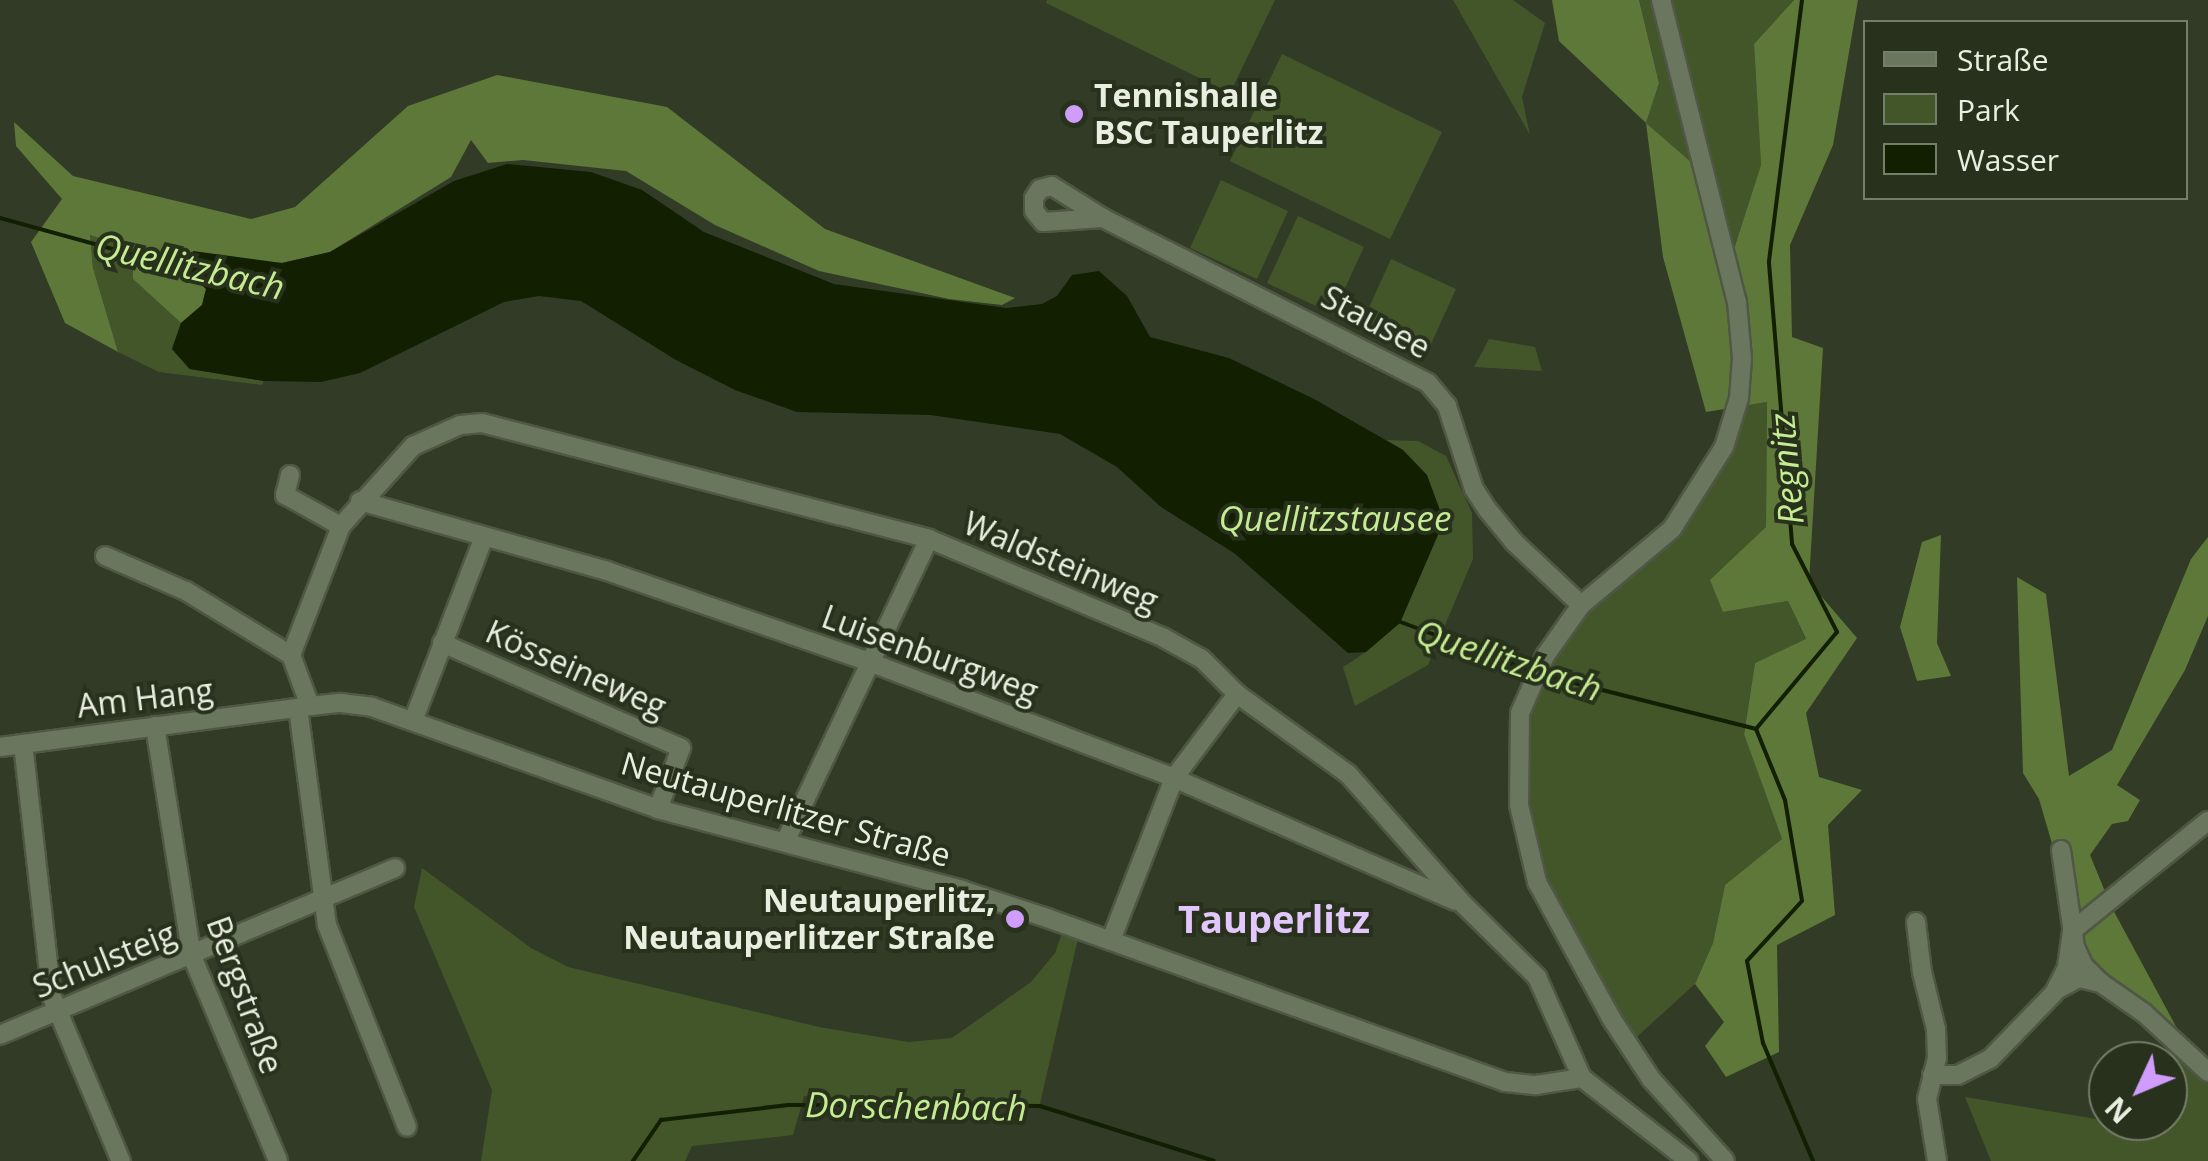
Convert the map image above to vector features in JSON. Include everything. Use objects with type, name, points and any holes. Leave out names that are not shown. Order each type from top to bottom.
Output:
[{"type":"street","points":[[1661,0],[1737,302],[1742,358],[1739,398],[1724,447],[1672,528],[1581,605],[1545,656],[1520,713],[1519,805],[1537,882],[1555,920],[1651,1079],[1725,1161]]},
{"type":"street","name":"Stausee","points":[[1103,218],[1428,383],[1448,406],[1470,479],[1487,508],[1514,542],[1581,605]]},
{"type":"street","name":"Waldsteinweg","points":[[291,655],[341,526],[413,446],[460,426],[482,423],[929,539],[1164,638],[1202,658],[1236,694],[1348,774],[1464,905],[1537,977],[1582,1078]]},
{"type":"street","points":[[290,475],[285,496],[341,526]]},
{"type":"street","name":"Luisenburgweg","points":[[360,501],[607,571],[872,663],[1174,778],[1464,905]]},
{"type":"street","name":"Kösseineweg","points":[[412,721],[484,537]]},
{"type":"street","points":[[784,842],[929,539]]},
{"type":"street","points":[[105,556],[186,591],[291,655],[304,707],[327,924],[407,1126]]},
{"type":"street","name":"Kösseineweg","points":[[442,643],[681,748],[658,809]]},
{"type":"street","points":[[1111,940],[1174,778],[1236,694]]},
{"type":"street","name":"Neutauperlitzer Straße","points":[[304,707],[341,703],[372,707],[658,809],[962,890],[1505,1082],[1536,1085],[1582,1078]]},
{"type":"street","name":"Am Hang","points":[[0,748],[304,707]]},
{"type":"street","name":"Bergstraße","points":[[155,726],[192,956],[278,1161]]},
{"type":"street","points":[[23,744],[52,997],[121,1161]]},
{"type":"street","points":[[2054,993],[2068,967],[2072,931],[2208,821]]},
{"type":"street","points":[[2061,850],[2072,931],[2084,966],[2144,1013],[2208,1072]]},
{"type":"street","name":"Schulsteig","points":[[0,1035],[395,868]]},
{"type":"street","points":[[1916,922],[1922,972],[1936,1029],[1927,1099],[1937,1161]]},
{"type":"street","points":[[1932,1075],[1958,1075],[1990,1059],[2054,993],[2079,978],[2102,983]]},
{"type":"street","points":[[1582,1078],[1689,1161]]},
{"type":"green space","points":[[1275,0],[1230,93],[1046,3]]},
{"type":"green space","points":[[1453,0],[1513,0],[1545,23],[1522,97],[1530,135]]},
{"type":"green space","points":[[1552,0],[1639,0],[1659,83],[1646,123],[1559,41]]},
{"type":"green space","points":[[1639,0],[1652,0],[1698,169],[1646,123],[1659,83]]},
{"type":"green space","points":[[1669,0],[1794,0],[1754,44],[1761,165],[1732,255]]},
{"type":"green space","points":[[1794,0],[1858,0],[1833,145],[1790,245],[1792,337],[1823,348],[1809,582],[1857,638],[1806,713],[1819,777],[1862,790],[1828,825],[1835,915],[1777,945],[1779,1052],[1726,1077],[1705,1046],[1724,1022],[1695,984],[1713,943],[1725,885],[1782,839],[1744,734],[1755,663],[1806,639],[1788,601],[1723,612],[1710,580],[1766,527],[1767,402],[1706,412],[1663,257],[1646,123],[1715,183],[1733,252],[1761,165],[1754,44]]},
{"type":"green space","points":[[1282,54],[1442,132],[1390,239],[1230,161]]},
{"type":"green space","points":[[497,75],[667,107],[825,229],[1015,298],[1002,305],[949,299],[819,271],[715,225],[626,171],[523,160],[488,163],[471,140],[451,177],[330,252],[282,263],[239,260],[187,271],[206,289],[202,305],[181,323],[133,279],[133,249],[90,235],[93,268],[118,352],[65,323],[31,242],[62,199],[16,146],[14,122],[73,176],[251,219],[295,207],[408,106]]},
{"type":"green space","points":[[1221,180],[1288,211],[1257,279],[1190,248]]},
{"type":"green space","points":[[1298,216],[1364,247],[1333,314],[1267,283]]},
{"type":"green space","points":[[90,235],[133,249],[133,279],[181,323],[172,349],[189,369],[264,381],[262,385],[159,372],[118,352],[93,268]]},
{"type":"green space","points":[[1391,259],[1456,289],[1426,355],[1361,325]]},
{"type":"green space","points":[[1489,339],[1535,347],[1542,371],[1474,367]]},
{"type":"green space","points":[[1767,402],[1766,527],[1723,612],[1788,601],[1806,640],[1755,663],[1744,733],[1782,839],[1725,885],[1713,943],[1695,984],[1630,1043],[1552,922],[1514,762],[1542,654],[1700,486],[1731,408]]},
{"type":"green space","points":[[1386,440],[1418,441],[1446,456],[1472,513],[1473,559],[1428,665],[1355,706],[1343,667],[1366,652],[1403,450]]},
{"type":"green space","points":[[1941,535],[1937,643],[1951,676],[1917,681],[1900,627],[1922,542]]},
{"type":"green space","points":[[2208,537],[2208,616],[2185,670],[2117,785],[2140,800],[2128,821],[2112,824],[2090,855],[2111,906],[2181,1041],[2098,972],[2074,919],[2039,799],[2023,773],[2017,577],[2046,594],[2069,776],[2112,750],[2191,559]]},
{"type":"green space","points":[[422,868],[531,948],[568,967],[819,1027],[909,1042],[952,1038],[1031,982],[1055,953],[1064,928],[1079,934],[1039,1108],[804,1096],[793,1135],[692,1146],[685,1161],[481,1161],[492,1090],[414,907]]},
{"type":"green space","points":[[2188,1057],[2208,1076],[2208,1161],[1991,1161],[1965,1097],[2088,1118],[2088,1141],[2188,1141]]},
{"type":"water","name":"Quellitzstausee","points":[[507,164],[591,172],[642,190],[704,232],[834,284],[1006,308],[1042,304],[1057,296],[1072,275],[1099,271],[1127,296],[1150,337],[1229,358],[1314,399],[1403,450],[1427,475],[1444,521],[1400,623],[1366,652],[1348,653],[1234,553],[1161,507],[1117,467],[1060,434],[930,415],[797,412],[735,390],[676,360],[581,301],[539,296],[504,302],[360,373],[321,382],[264,381],[190,369],[172,349],[181,323],[202,305],[206,289],[187,271],[193,251],[282,263],[330,252],[454,181]]},
{"type":"waterway","name":"Regnitz","points":[[1802,0],[1769,263],[1792,544],[1837,632],[1756,729],[1785,800],[1802,901],[1747,961],[1763,1043],[1813,1161]]},
{"type":"waterway","name":"Quellitzbach","points":[[0,218],[192,271]]},
{"type":"waterway","name":"Quellitzbach","points":[[1398,621],[1534,672]]},
{"type":"waterway","name":"Quellitzbach","points":[[1543,675],[1756,729]]},
{"type":"waterway","name":"Dorschenbach","points":[[633,1161],[661,1120],[788,1105],[1040,1106],[1214,1161]]},
{"type":"place","name":"Tennishalle BSC Tauperlitz","points":[[1074,114]]},
{"type":"place","name":"Neutauperlitz, Neutauperlitzer Straße","points":[[1015,919]]},
{"type":"district","name":"Tauperlitz","points":[[1274,919]]}]
